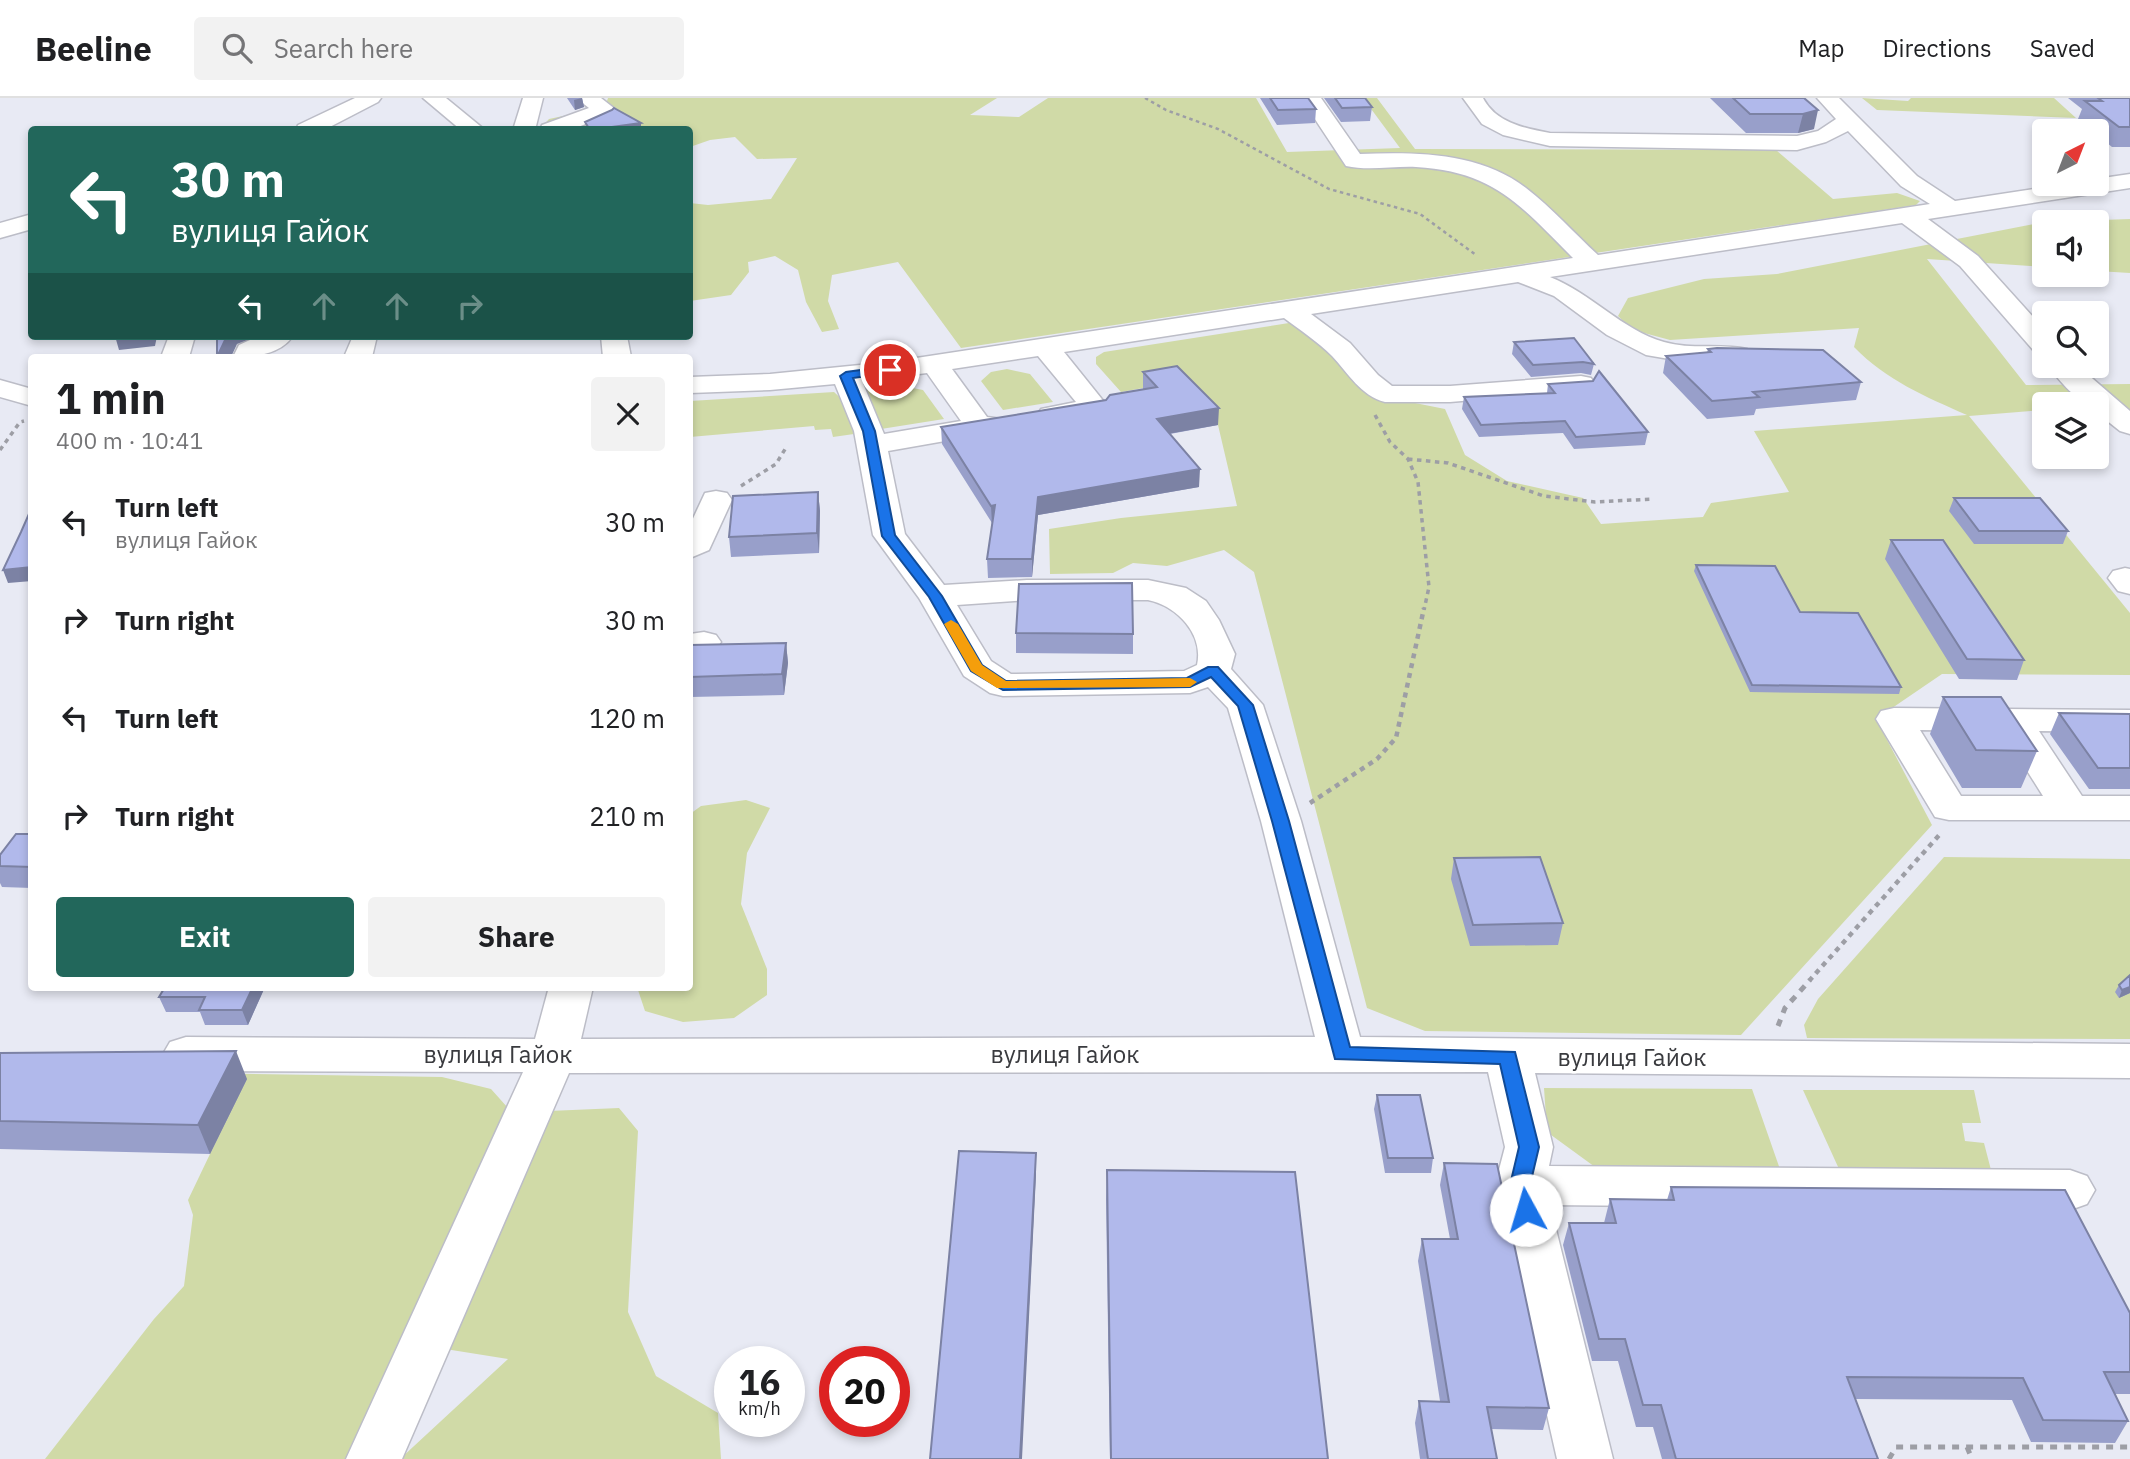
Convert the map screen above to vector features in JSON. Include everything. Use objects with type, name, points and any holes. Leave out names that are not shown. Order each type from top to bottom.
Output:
[{"type":"street","points":[[314,126],[371,98]]},
{"type":"street","points":[[433,98],[470,126]]},
{"type":"street","points":[[560,126],[605,109],[586,98]]},
{"type":"street","points":[[1311,98],[1354,161],[1409,158],[1491,176],[1509,187],[1591,262]]},
{"type":"street","points":[[1473,98],[1479,111],[1490,121],[1504,128],[1554,139],[1797,143],[1846,151],[1894,166]]},
{"type":"street","points":[[1828,98],[1909,181],[1951,208]]},
{"type":"street","points":[[525,126],[533,99]]},
{"type":"street","points":[[1797,143],[1818,139],[1837,131],[1849,119]]},
{"type":"street","points":[[693,385],[846,376],[2130,181]]},
{"type":"street","points":[[1907,215],[1969,261],[2032,332]]},
{"type":"street","points":[[0,232],[28,222]]},
{"type":"street","points":[[1518,273],[1563,291],[1616,329],[1656,349],[1687,354],[1759,355]]},
{"type":"street","points":[[1287,308],[1340,349],[1368,381],[1385,394],[1450,394],[1581,384]]},
{"type":"street","points":[[248,354],[271,340]]},
{"type":"street","points":[[872,444],[1094,408],[1045,345]]},
{"type":"street","points":[[934,363],[979,427]]},
{"type":"street","points":[[846,376],[869,431],[889,536],[935,596],[977,668],[1003,685],[1190,682],[1213,670],[1217,654],[1194,608],[1174,595],[1149,590],[1027,590],[935,596]]},
{"type":"street","points":[[2074,378],[2130,425]]},
{"type":"street","points":[[0,388],[28,397]]},
{"type":"street","points":[[693,546],[698,543],[716,500]]},
{"type":"street","points":[[1213,670],[1245,705],[1281,821],[1342,1054]]},
{"type":"street","points":[[1983,698],[2130,697]]},
{"type":"street","points":[[2130,721],[1894,719],[1949,807],[2130,808]]},
{"type":"street","points":[[2012,720],[2071,808]]},
{"type":"street","points":[[374,1459],[554,1055],[570,991]]},
{"type":"street","name":"вулиця Гайок","points":[[152,1054],[1342,1054],[2130,1062]]},
{"type":"street","points":[[1508,1057],[1529,1147],[1520,1185],[1585,1459]]},
{"type":"street","points":[[1520,1185],[2070,1190]]},
{"type":"path","points":[[1145,98],[1166,110],[1218,129],[1250,145],[1277,163],[1329,188],[1420,214],[1475,255]]},
{"type":"path","points":[[1281,821],[1377,759],[1396,738],[1429,587],[1418,481],[1408,459],[1390,442],[1373,412],[1385,394]]},
{"type":"path","points":[[0,450],[20,422],[28,420]]},
{"type":"path","points":[[716,500],[776,464],[787,446]]},
{"type":"path","points":[[1408,459],[1448,463],[1544,496],[1595,502],[1653,499]]},
{"type":"path","points":[[1790,1059],[1778,1025],[1785,1008],[1949,825],[1949,807]]},
{"type":"path","points":[[1889,1459],[1896,1447],[2130,1447]]},
{"type":"path","points":[[1967,1447],[1972,1459]]},
{"type":"green space","points":[[608,98],[997,98],[970,115],[1019,117],[1048,98],[1256,98],[1287,152],[1400,148],[1363,98],[1377,98],[1415,149],[1776,150],[1833,199],[1897,193],[1920,201],[1916,205],[961,348],[898,262],[832,275],[828,301],[839,329],[822,332],[806,302],[798,270],[775,256],[748,262],[749,272],[731,295],[693,301],[693,203],[708,205],[771,199],[797,158],[757,159],[735,137],[710,140],[693,146],[693,126],[543,126],[549,119],[605,107]]},
{"type":"green space","points":[[1862,98],[1908,101],[1911,98],[2054,98],[2076,118],[1877,110]]},
{"type":"green space","points":[[2130,219],[2130,273],[2109,272],[2109,220]]},
{"type":"green space","points":[[2032,224],[2032,266],[1927,259],[2026,385],[2130,384],[2130,412],[2109,407],[2109,392],[2032,392],[2032,411],[1969,416],[2130,613],[2130,675],[1942,674],[1876,719],[1932,825],[1741,1035],[1425,1031],[1367,1008],[1254,572],[1224,550],[1167,566],[1133,563],[1113,573],[1050,574],[1049,529],[1121,518],[1237,506],[1218,425],[1176,382],[1121,392],[1096,364],[1096,357],[1104,352],[1289,323],[1304,328],[1400,400],[1445,409],[1465,455],[1507,481],[1583,498],[1601,524],[1703,517],[1711,503],[1789,492],[1754,431],[1967,415],[1907,387],[1866,359],[1854,347],[1859,328],[1670,340],[1633,330],[1618,316],[1628,298],[1704,279],[1777,274]]},
{"type":"green space","points":[[1007,369],[1030,374],[1053,402],[1003,410],[981,381],[991,372]]},
{"type":"green space","points":[[892,384],[923,390],[944,419],[881,429],[865,389]]},
{"type":"green space","points":[[834,392],[846,403],[861,433],[833,437],[831,429],[815,430],[814,426],[693,437],[693,401]]},
{"type":"green space","points":[[746,800],[770,808],[747,853],[741,904],[767,969],[767,995],[734,1018],[683,1022],[645,1011],[638,991],[693,991],[693,812],[701,806]]},
{"type":"green space","points":[[1944,857],[2130,859],[2130,1039],[1807,1038],[1804,1025],[1818,999]]},
{"type":"green space","points":[[0,1070],[442,1077],[491,1089],[508,1108],[345,1459],[45,1459],[154,1319],[184,1286],[193,1215],[188,1200],[210,1154]]},
{"type":"green space","points":[[1544,1088],[1752,1089],[1782,1175],[1606,1175],[1547,1132]]},
{"type":"green space","points":[[1803,1090],[1974,1090],[1981,1123],[1962,1123],[1965,1141],[1984,1143],[1991,1170],[1839,1169]]},
{"type":"green space","points":[[619,1108],[638,1131],[628,1312],[656,1376],[714,1411],[714,1437],[720,1437],[721,1459],[400,1459],[508,1359],[439,1348],[549,1111]]},
{"type":"building","points":[[1270,98],[1308,98],[1316,109],[1278,110]]},
{"type":"building","points":[[1335,98],[1365,98],[1372,107],[1342,108]]},
{"type":"building","points":[[1733,98],[1804,98],[1818,110],[1803,114],[1750,114]]},
{"type":"building","points":[[2098,98],[2130,98],[2130,127],[2119,127],[2085,101],[2102,101]]},
{"type":"building","points":[[614,108],[641,123],[588,126],[585,122]]},
{"type":"building","points":[[1574,338],[1594,364],[1583,362],[1533,365],[1514,342]]},
{"type":"building","points":[[217,340],[225,340],[218,354]]},
{"type":"building","points":[[1708,349],[1823,350],[1861,382],[1753,392],[1759,397],[1712,401],[1666,356],[1711,352]]},
{"type":"building","points":[[1177,366],[1219,408],[1157,419],[1200,469],[1038,497],[1032,559],[987,559],[995,505],[991,506],[941,427],[1106,400],[1110,395],[1157,387],[1143,372]]},
{"type":"building","points":[[1599,371],[1648,432],[1576,437],[1565,421],[1481,425],[1464,397],[1555,393],[1548,384],[1593,381]]},
{"type":"building","points":[[818,492],[817,533],[729,537],[733,496]]},
{"type":"building","points":[[1954,498],[2040,498],[2068,531],[1979,531]]},
{"type":"building","points":[[28,516],[28,567],[3,570]]},
{"type":"building","points":[[1891,540],[1943,540],[2024,660],[1967,659]]},
{"type":"building","points":[[1696,565],[1775,566],[1800,612],[1858,613],[1901,687],[1752,685]]},
{"type":"building","points":[[1132,583],[1133,634],[1016,633],[1019,584]]},
{"type":"building","points":[[786,643],[782,674],[693,677],[693,645]]},
{"type":"building","points":[[1943,697],[2001,697],[2037,751],[1976,750]]},
{"type":"building","points":[[2059,713],[2130,714],[2130,768],[2098,768]]},
{"type":"building","points":[[16,834],[28,834],[28,867],[0,866],[0,855]]},
{"type":"building","points":[[1540,857],[1563,923],[1473,925],[1454,858]]},
{"type":"building","points":[[2130,975],[2130,987],[2122,990],[2119,985]]},
{"type":"building","points":[[163,991],[251,991],[242,1010],[199,1010],[205,997],[159,997]]},
{"type":"building","points":[[236,1051],[198,1125],[0,1121],[0,1053]]},
{"type":"building","points":[[1377,1095],[1420,1095],[1433,1158],[1388,1158]]},
{"type":"building","points":[[959,1151],[1036,1153],[1020,1459],[930,1459]]},
{"type":"building","points":[[1444,1163],[1497,1164],[1549,1408],[1487,1407],[1497,1459],[1428,1459],[1419,1401],[1449,1402],[1422,1239],[1458,1239]]},
{"type":"building","points":[[1107,1170],[1295,1172],[1328,1459],[1111,1459]]},
{"type":"building","points":[[1671,1187],[2065,1190],[2130,1313],[2130,1372],[2104,1372],[2128,1421],[2043,1420],[2023,1378],[1847,1377],[1878,1459],[1676,1459],[1661,1405],[1643,1405],[1625,1339],[1599,1339],[1569,1223],[1616,1223],[1610,1199],[1674,1200]]},
{"type":"slow traffic","points":[[951,624],[977,668],[1003,685],[1190,682]]},
{"type":"route","points":[[890,370],[846,376],[869,431],[889,536],[935,596],[977,668],[1003,685],[1190,682],[1213,670],[1245,705],[1281,821],[1342,1054],[1508,1057],[1529,1147],[1520,1185],[1526,1210]]}]
